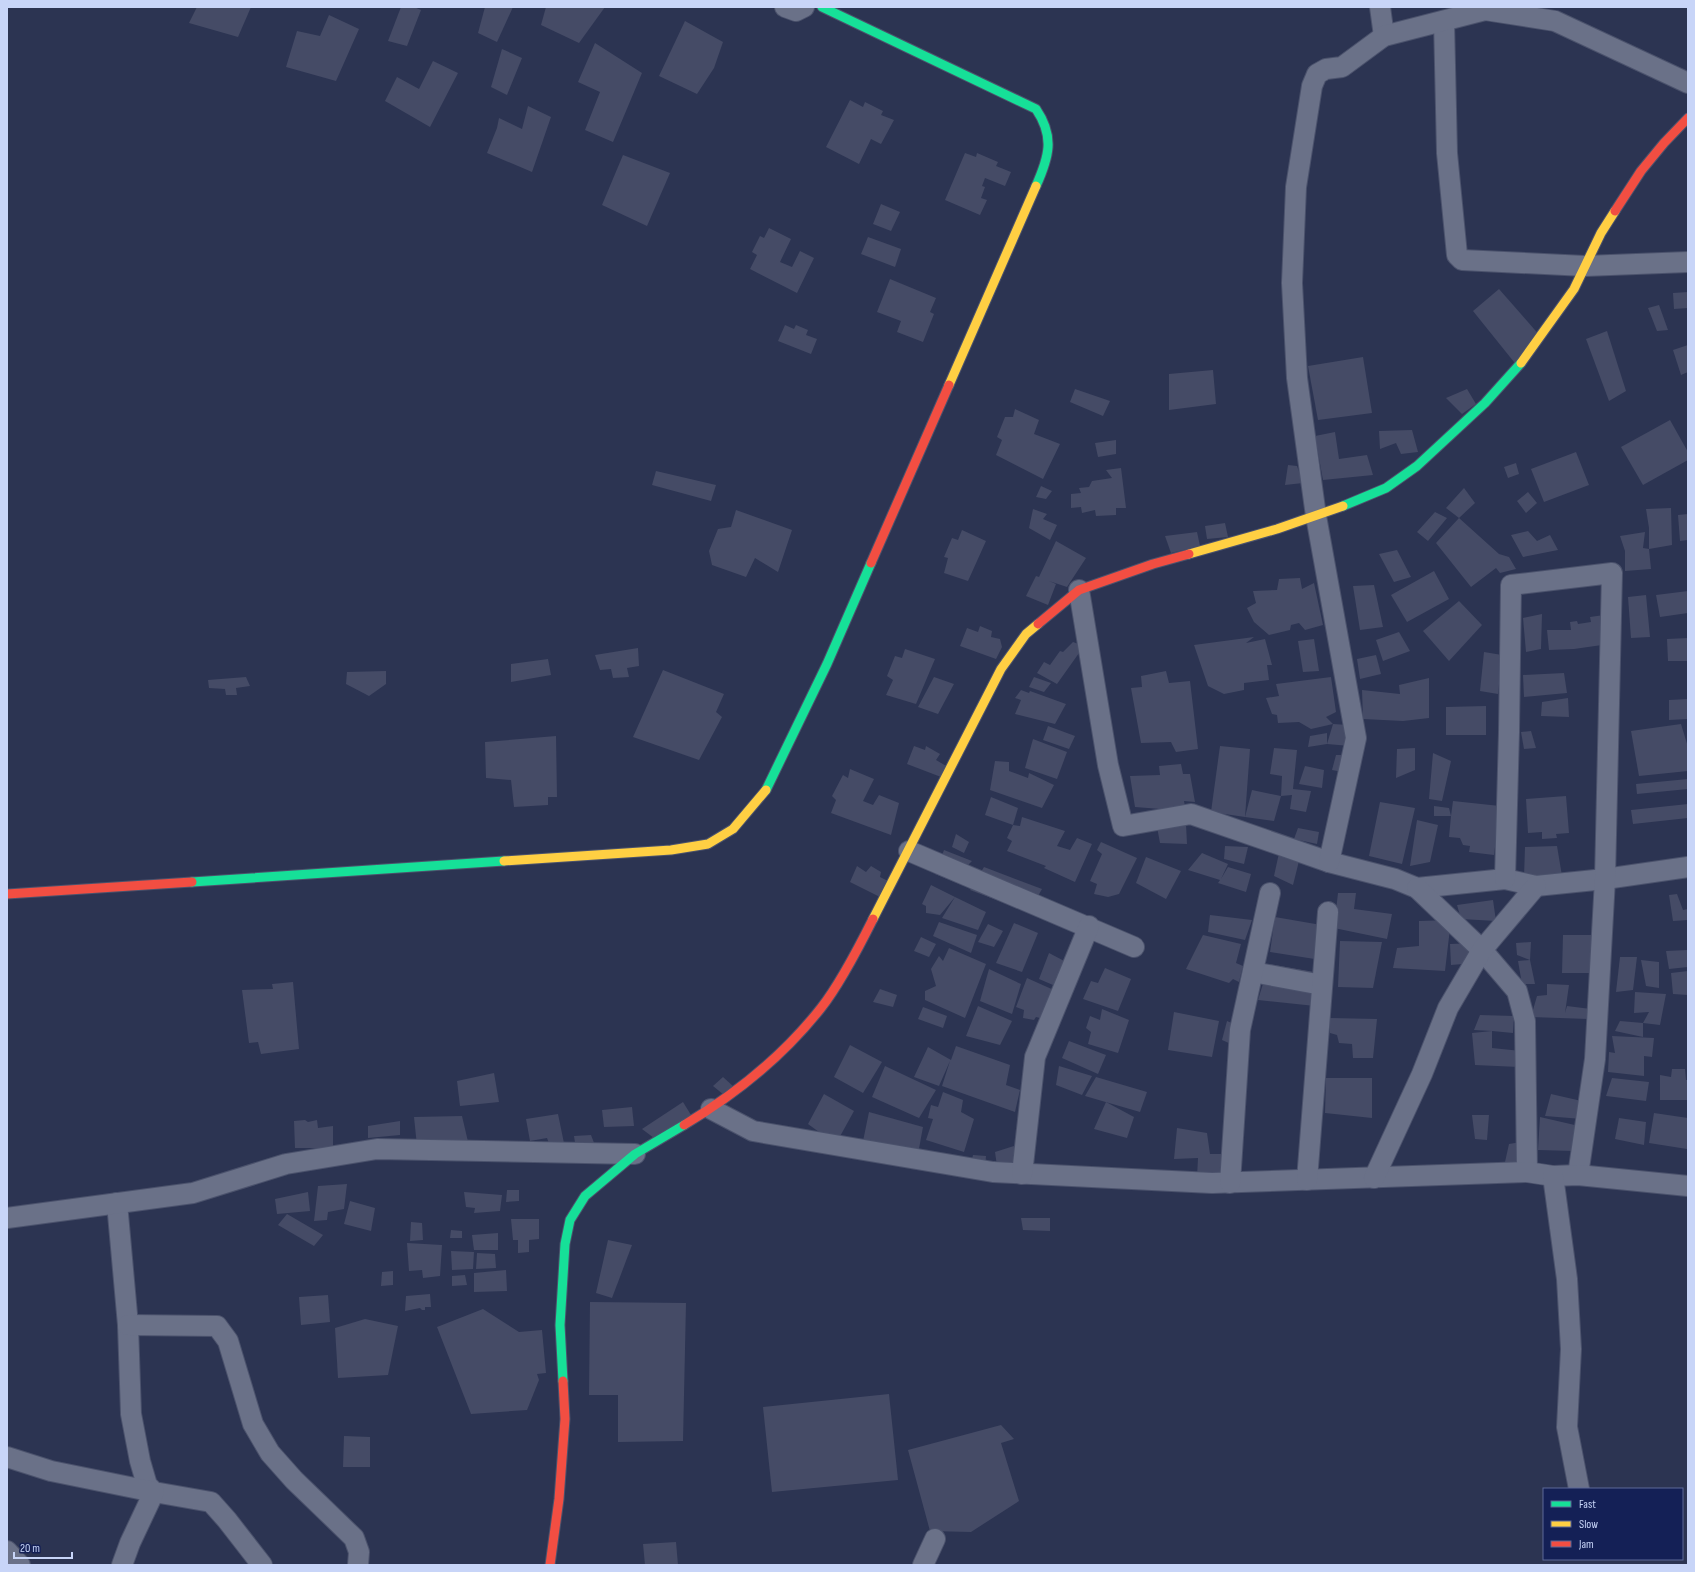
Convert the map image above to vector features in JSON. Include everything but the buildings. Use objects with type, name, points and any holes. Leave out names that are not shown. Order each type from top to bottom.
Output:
[{"type":"street","points":[[785,7],[796,11],[804,7]]},
{"type":"street","points":[[7,894],[671,850],[708,844],[733,829],[764,793],[827,664],[1044,168],[1049,148],[1049,131],[1044,119],[1036,109],[822,7]]},
{"type":"street","points":[[1380,7],[1384,36]]},
{"type":"street","points":[[1329,862],[1356,738],[1316,516],[1297,378],[1292,283],[1296,187],[1312,86],[1317,74],[1326,69],[1342,67],[1384,36],[1485,10],[1555,21],[1688,83]]},
{"type":"street","points":[[1444,21],[1447,154],[1456,254],[1462,260],[1585,266],[1688,262]]},
{"type":"street","points":[[550,1565],[559,1499],[565,1420],[560,1325],[565,1244],[570,1220],[585,1196],[635,1154],[711,1109],[760,1071],[782,1051],[821,1008],[839,980],[872,922],[1001,669],[1026,634],[1079,590],[1153,564],[1277,529],[1316,516],[1386,488],[1417,466],[1485,403],[1524,360],[1574,289],[1601,232],[1641,171],[1664,143],[1688,118]]},
{"type":"street","points":[[1505,879],[1511,584],[1609,572],[1612,573],[1605,879],[1595,1059],[1578,1175]]},
{"type":"street","points":[[1079,590],[1108,765],[1123,826],[1191,814],[1329,862],[1395,879],[1417,888],[1482,950],[1517,991],[1525,1021],[1527,1172]]},
{"type":"street","points":[[909,851],[1089,926],[1134,947]]},
{"type":"street","points":[[1417,888],[1505,879],[1536,886],[1605,879],[1688,867]]},
{"type":"street","points":[[1374,1178],[1422,1074],[1448,1008],[1482,950],[1536,886]]},
{"type":"street","points":[[1230,1183],[1240,1030],[1270,893]]},
{"type":"street","points":[[1307,1180],[1328,912]]},
{"type":"street","points":[[1022,1174],[1035,1057],[1089,926]]},
{"type":"street","points":[[1253,972],[1322,985]]},
{"type":"street","points":[[711,1109],[753,1131],[993,1172],[1212,1183],[1527,1172],[1553,1176],[1578,1175],[1688,1186]]},
{"type":"street","points":[[7,1218],[193,1193],[286,1164],[377,1149],[635,1154]]},
{"type":"street","points":[[1553,1176],[1567,1279],[1571,1349],[1566,1427],[1579,1488]]},
{"type":"street","points":[[117,1203],[128,1325],[131,1414],[147,1485],[154,1492]]},
{"type":"street","points":[[128,1325],[217,1326],[228,1341],[253,1424],[270,1454],[294,1480],[354,1538],[359,1552],[358,1565]]},
{"type":"street","points":[[7,1457],[51,1471],[211,1502],[262,1565]]},
{"type":"street","points":[[122,1565],[130,1543],[154,1492]]},
{"type":"street","points":[[923,1565],[935,1539]]},
{"type":"street","points":[[7,1551],[20,1565]]},
{"type":"traffic: fast","points":[[822,7],[1036,109],[1042,119],[1048,138],[1047,156],[1036,186]]},
{"type":"traffic: fast","points":[[1343,506],[1386,488],[1417,466],[1485,403],[1521,363]]},
{"type":"traffic: fast","points":[[766,790],[827,664],[871,563]]},
{"type":"traffic: fast","points":[[192,882],[504,861]]},
{"type":"traffic: fast","points":[[563,1381],[560,1325],[565,1244],[570,1220],[585,1196],[635,1154],[684,1125]]},
{"type":"traffic: slow","points":[[949,385],[1036,186]]},
{"type":"traffic: slow","points":[[1521,363],[1574,289],[1601,233],[1615,211]]},
{"type":"traffic: slow","points":[[1189,554],[1277,529],[1343,506]]},
{"type":"traffic: slow","points":[[873,919],[1001,669],[1026,634],[1038,624]]},
{"type":"traffic: slow","points":[[504,861],[671,850],[708,844],[733,829],[766,790]]},
{"type":"traffic: jam","points":[[1615,211],[1641,171],[1664,143],[1688,118]]},
{"type":"traffic: jam","points":[[871,563],[949,385]]},
{"type":"traffic: jam","points":[[1038,624],[1079,590],[1153,564],[1189,554]]},
{"type":"traffic: jam","points":[[7,894],[192,882]]},
{"type":"traffic: jam","points":[[684,1125],[740,1087],[775,1058],[807,1025],[821,1008],[842,977],[873,919]]},
{"type":"traffic: jam","points":[[550,1565],[559,1499],[565,1419],[563,1381]]}]
